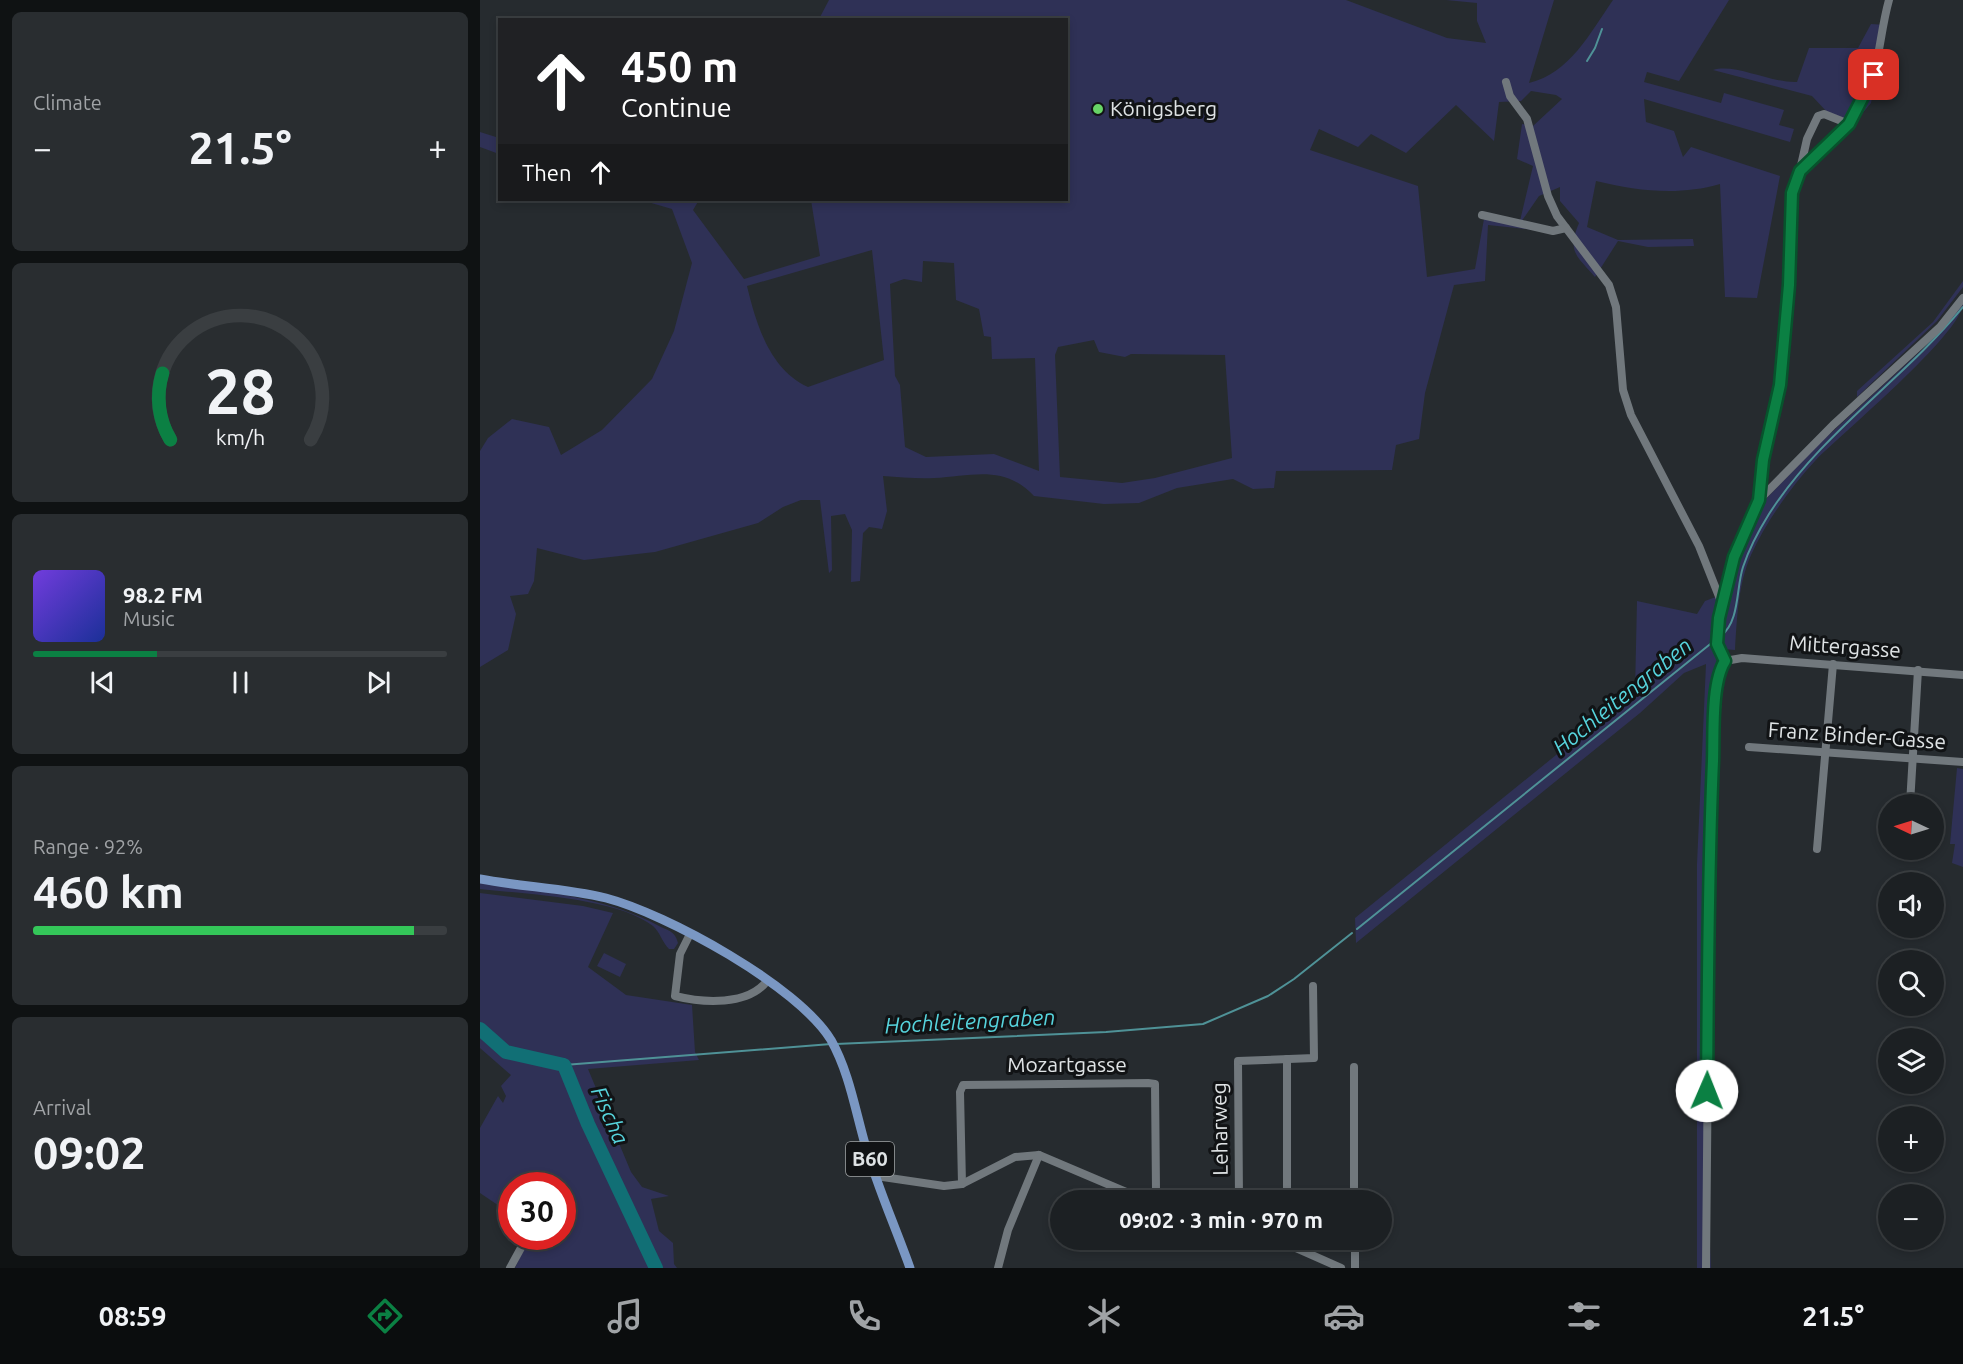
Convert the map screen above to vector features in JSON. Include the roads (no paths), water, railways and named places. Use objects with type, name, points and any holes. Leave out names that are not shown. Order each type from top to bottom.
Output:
[{"type":"main road","name":"B60","points":[[480,879],[608,899],[638,909],[690,934],[767,981],[806,1010],[833,1045],[848,1078],[876,1176],[910,1268]]},
{"type":"street","points":[[1800,171],[1849,124],[1874,75],[1881,29],[1889,0]]},
{"type":"street","points":[[1506,82],[1510,96],[1527,119],[1548,196],[1566,228],[1609,285],[1616,307],[1623,390],[1631,415],[1712,576],[1722,606]]},
{"type":"street","points":[[1706,1268],[1710,830],[1714,725],[1719,675],[1725,661],[1717,644],[1716,634],[1734,557],[1759,500],[1763,460],[1780,385],[1789,285],[1792,193],[1800,171],[1807,139],[1818,116],[1824,114],[1849,124]]},
{"type":"street","points":[[1482,215],[1553,231],[1566,228]]},
{"type":"street","points":[[1759,500],[1833,425],[1940,327],[1963,298]]},
{"type":"street","points":[[1712,576],[1728,581]]},
{"type":"street","name":"Mittergasse","points":[[1725,661],[1742,658],[1963,675]]},
{"type":"street","points":[[1817,849],[1833,664]]},
{"type":"street","points":[[1910,794],[1918,670]]},
{"type":"street","name":"Franz Binder-Gasse","points":[[1749,747],[1963,762]]},
{"type":"street","points":[[690,934],[680,954],[675,996],[695,1001],[745,997],[759,991],[767,981]]},
{"type":"street","name":"Leharweg","points":[[1239,1190],[1238,1061],[1314,1058],[1313,986]]},
{"type":"street","points":[[1287,1059],[1287,1190]]},
{"type":"street","points":[[1354,1067],[1354,1190]]},
{"type":"street","name":"Mozartgasse","points":[[962,1184],[960,1092],[963,1085],[1148,1083],[1155,1084],[1156,1190]]},
{"type":"street","points":[[876,1176],[944,1186],[962,1184],[1015,1157],[1039,1155],[1121,1190]]},
{"type":"street","points":[[998,1268],[1008,1230],[1039,1155]]},
{"type":"street","points":[[510,1268],[520,1250]]},
{"type":"street","points":[[1305,1250],[1341,1268]]},
{"type":"street","points":[[1354,1250],[1355,1268]]},
{"type":"waterway","points":[[1587,61],[1602,29]]},
{"type":"waterway","name":"Hochleitengraben","points":[[1721,636],[1727,630],[1734,613],[1745,560],[1769,514],[1790,485],[1837,432],[1915,359],[1963,307]]},
{"type":"waterway","name":"Hochleitengraben","points":[[1357,929],[1714,641]]},
{"type":"waterway","name":"Hochleitengraben","points":[[836,1044],[1106,1032],[1203,1024],[1268,996],[1294,979],[1352,933]]},
{"type":"waterway","name":"Fischa","points":[[480,1029],[506,1052],[564,1065],[588,1124],[656,1268]]},
{"type":"waterway","name":"Hochleitengraben","points":[[564,1065],[831,1044]]},
{"type":"place","name":"Königsberg","points":[[1098,109]]}]
